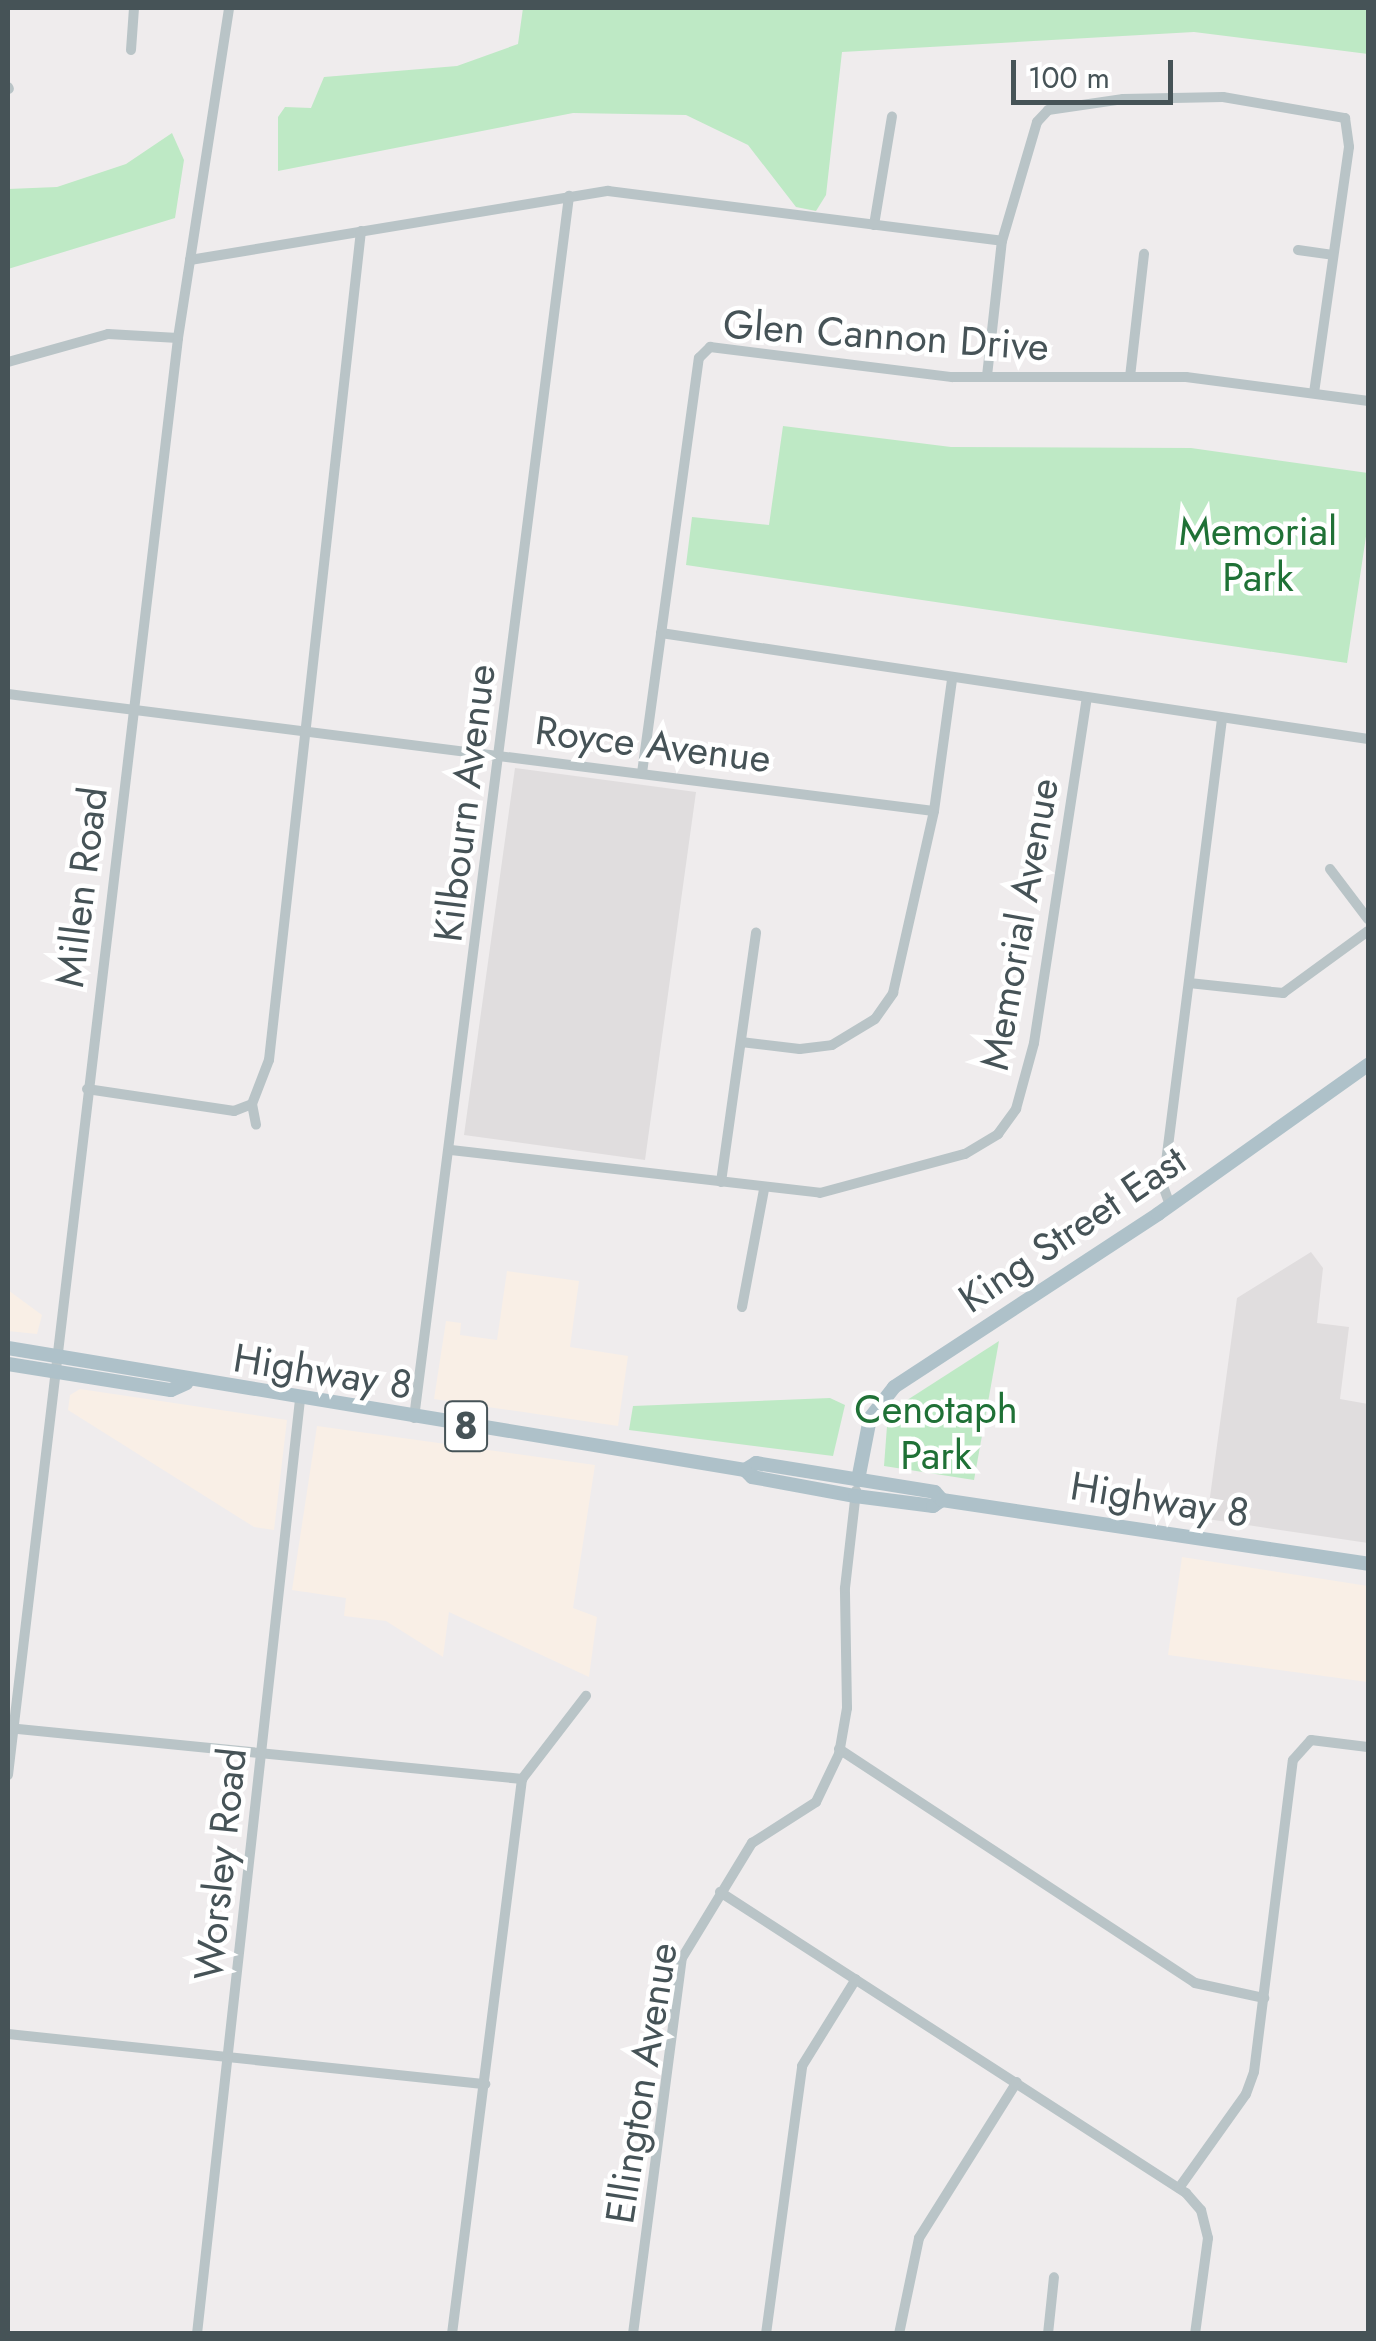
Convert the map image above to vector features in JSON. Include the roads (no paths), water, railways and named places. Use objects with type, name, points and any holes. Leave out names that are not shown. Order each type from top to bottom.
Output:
[{"type":"main road","name":"King Street East","points":[[858,1480],[870,1418],[894,1387],[1170,1205],[1368,1065]]},
{"type":"main road","name":"Highway 8","points":[[8,1348],[174,1374],[187,1383],[745,1470],[752,1478],[855,1496],[933,1506],[942,1500]]},
{"type":"main road","name":"Highway 8","points":[[8,1364],[171,1390],[187,1383]]},
{"type":"main road","name":"Highway 8","points":[[745,1470],[756,1463],[934,1492],[942,1500],[1368,1564]]},
{"type":"street","points":[[130,50],[134,8]]},
{"type":"street","name":"Millen Road","points":[[8,1775],[10,1728],[178,338],[229,8]]},
{"type":"street","points":[[987,376],[1002,241],[1037,122],[1048,110],[1123,98],[1223,97],[1345,118],[1349,147],[1314,393]]},
{"type":"street","points":[[874,225],[892,116]]},
{"type":"street","points":[[190,260],[569,196],[625,191],[1002,241]]},
{"type":"street","name":"Kilbourn Avenue","points":[[414,1418],[569,196]]},
{"type":"street","points":[[256,1125],[252,1104],[269,1060],[361,232]]},
{"type":"street","points":[[1298,250],[1333,255]]},
{"type":"street","points":[[1130,377],[1144,254]]},
{"type":"street","points":[[8,362],[108,334],[178,338]]},
{"type":"street","name":"Glen Cannon Drive","points":[[642,773],[702,353],[720,345],[952,377],[1130,377],[1368,401]]},
{"type":"street","points":[[661,633],[952,680],[1368,739]]},
{"type":"street","points":[[741,1042],[816,1048],[847,1039],[875,1019],[900,978],[934,811],[952,680]]},
{"type":"street","name":"Royce Avenue","points":[[8,694],[934,811]]},
{"type":"street","name":"Memorial Avenue","points":[[451,1150],[820,1193],[965,1154],[998,1134],[1016,1109],[1034,1043],[1087,698]]},
{"type":"street","points":[[1170,1205],[1163,1186],[1222,718]]},
{"type":"street","points":[[1330,869],[1368,919]]},
{"type":"street","points":[[1189,983],[1283,993],[1368,931]]},
{"type":"street","points":[[720,1182],[756,932]]},
{"type":"street","points":[[87,1089],[234,1111],[252,1104]]},
{"type":"street","points":[[742,1308],[764,1188]]},
{"type":"street","name":"Worsley Road","points":[[197,2334],[300,1400]]},
{"type":"street","name":"Ellington Avenue","points":[[634,2334],[682,1958],[752,1843],[816,1802],[839,1749],[858,1480]]},
{"type":"street","points":[[452,2334],[522,1779],[586,1696]]},
{"type":"street","points":[[10,1728],[262,1750],[522,1779]]},
{"type":"street","points":[[1179,2188],[1251,2083],[1293,1760],[1311,1740],[1368,1747]]},
{"type":"street","points":[[839,1749],[1195,1982],[1264,1998]]},
{"type":"street","points":[[720,1892],[1179,2188],[1199,2206],[1208,2238],[1196,2334]]},
{"type":"street","points":[[766,2334],[802,2066],[856,1979]]},
{"type":"street","points":[[8,2034],[485,2084]]},
{"type":"street","points":[[899,2334],[920,2238],[1017,2082]]},
{"type":"street","points":[[1048,2334],[1054,2277]]},
{"type":"park label","name":"Memorial Park","points":[[1258,554]]},
{"type":"park label","name":"Cenotaph Park","points":[[936,1432]]}]
